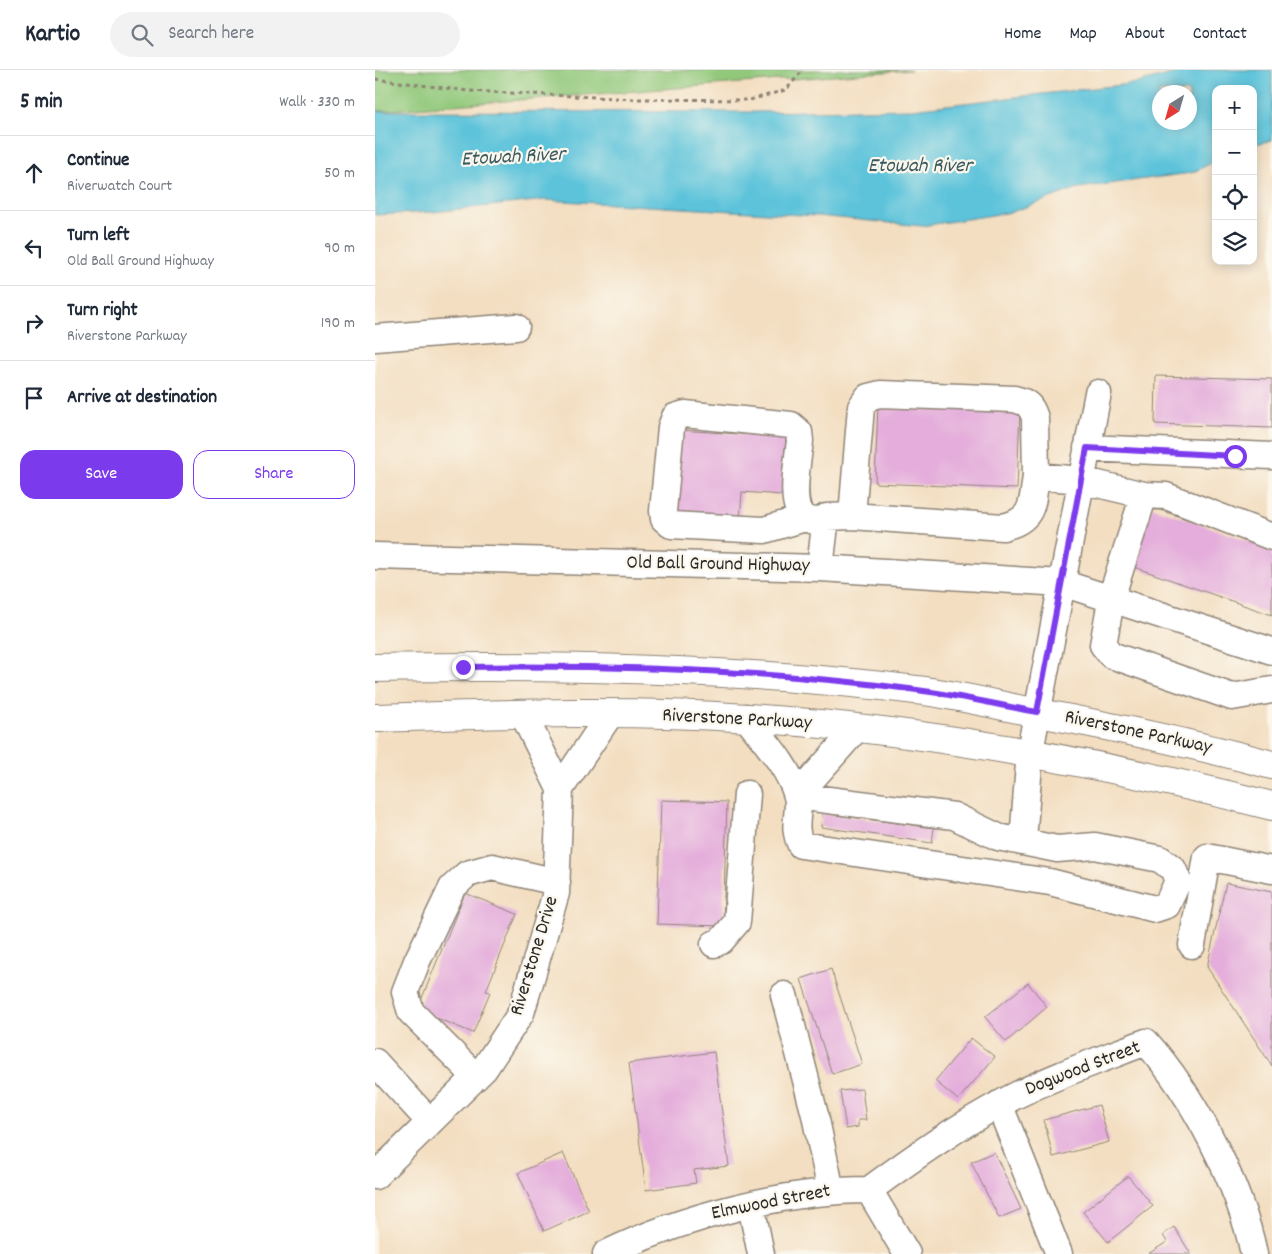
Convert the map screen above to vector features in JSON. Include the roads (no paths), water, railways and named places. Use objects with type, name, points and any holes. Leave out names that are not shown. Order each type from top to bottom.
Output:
[{"type":"main road","name":"Riverstone Parkway","points":[[375,668],[602,667],[718,671],[919,690],[1149,734],[1272,765]]},
{"type":"main road","name":"Riverstone Parkway","points":[[375,718],[611,713],[747,717],[857,728],[1030,751],[1139,773],[1272,806]]},
{"type":"street","points":[[375,338],[516,327]]},
{"type":"street","points":[[1023,841],[1030,751],[1098,393]]},
{"type":"street","points":[[815,520],[799,512],[795,502],[800,441],[799,432],[791,425],[685,414],[675,417],[671,427],[663,511],[664,519],[671,525],[764,530],[815,520],[826,517],[852,516],[1003,527],[1017,524],[1027,516],[1032,501],[1036,476],[1035,418],[1033,410],[1027,402],[1014,399],[881,394],[868,397],[861,407],[852,516]]},
{"type":"street","points":[[1087,448],[1272,456]]},
{"type":"street","points":[[1036,476],[1081,480],[1144,495],[1166,496],[1272,537]]},
{"type":"street","points":[[1144,495],[1111,599],[1103,645],[1111,656],[1232,697],[1272,690]]},
{"type":"street","points":[[815,520],[820,568]]},
{"type":"street","name":"Old Ball Ground Highway","points":[[375,556],[820,568],[1062,583],[1272,650]]},
{"type":"street","points":[[560,789],[611,713]]},
{"type":"street","name":"Riverstone Drive","points":[[375,1176],[484,1069],[521,1013],[556,893],[560,789],[523,714]]},
{"type":"street","points":[[747,717],[787,774],[797,796],[795,834],[801,845],[1050,882],[1155,909],[1167,905],[1178,881],[1173,869],[1160,859],[1095,846],[1057,849],[998,837],[954,816],[797,796]]},
{"type":"street","points":[[797,796],[857,728]]},
{"type":"street","points":[[714,944],[721,941],[737,922],[747,794]]},
{"type":"street","points":[[1192,945],[1207,857],[1272,870]]},
{"type":"street","name":"Riverstone Drive","points":[[476,1077],[411,1012],[405,992],[417,961],[452,888],[467,874],[492,867],[557,882]]},
{"type":"street","points":[[784,995],[815,1115],[831,1191]]},
{"type":"street","name":"Dogwood Street","points":[[869,1190],[929,1146],[999,1104],[1057,1076],[1146,1042],[1165,1064],[1198,1115],[1249,1228],[1254,1254]]},
{"type":"street","points":[[375,1062],[430,1122]]},
{"type":"street","points":[[999,1104],[1059,1254]]},
{"type":"street","points":[[869,1190],[907,1254]]},
{"type":"street","name":"Elmwood Street","points":[[606,1254],[717,1211],[831,1191],[869,1190]]},
{"type":"street","points":[[751,1205],[761,1254]]},
{"type":"water","name":"Etowah River","points":[[1187,70],[1272,70],[1272,140],[1257,144],[1257,85],[1212,85],[1212,163],[1191,173],[1078,188],[1012,212],[922,226],[818,216],[545,200],[433,212],[375,215],[375,111],[755,112],[912,109],[1138,83]]}]
